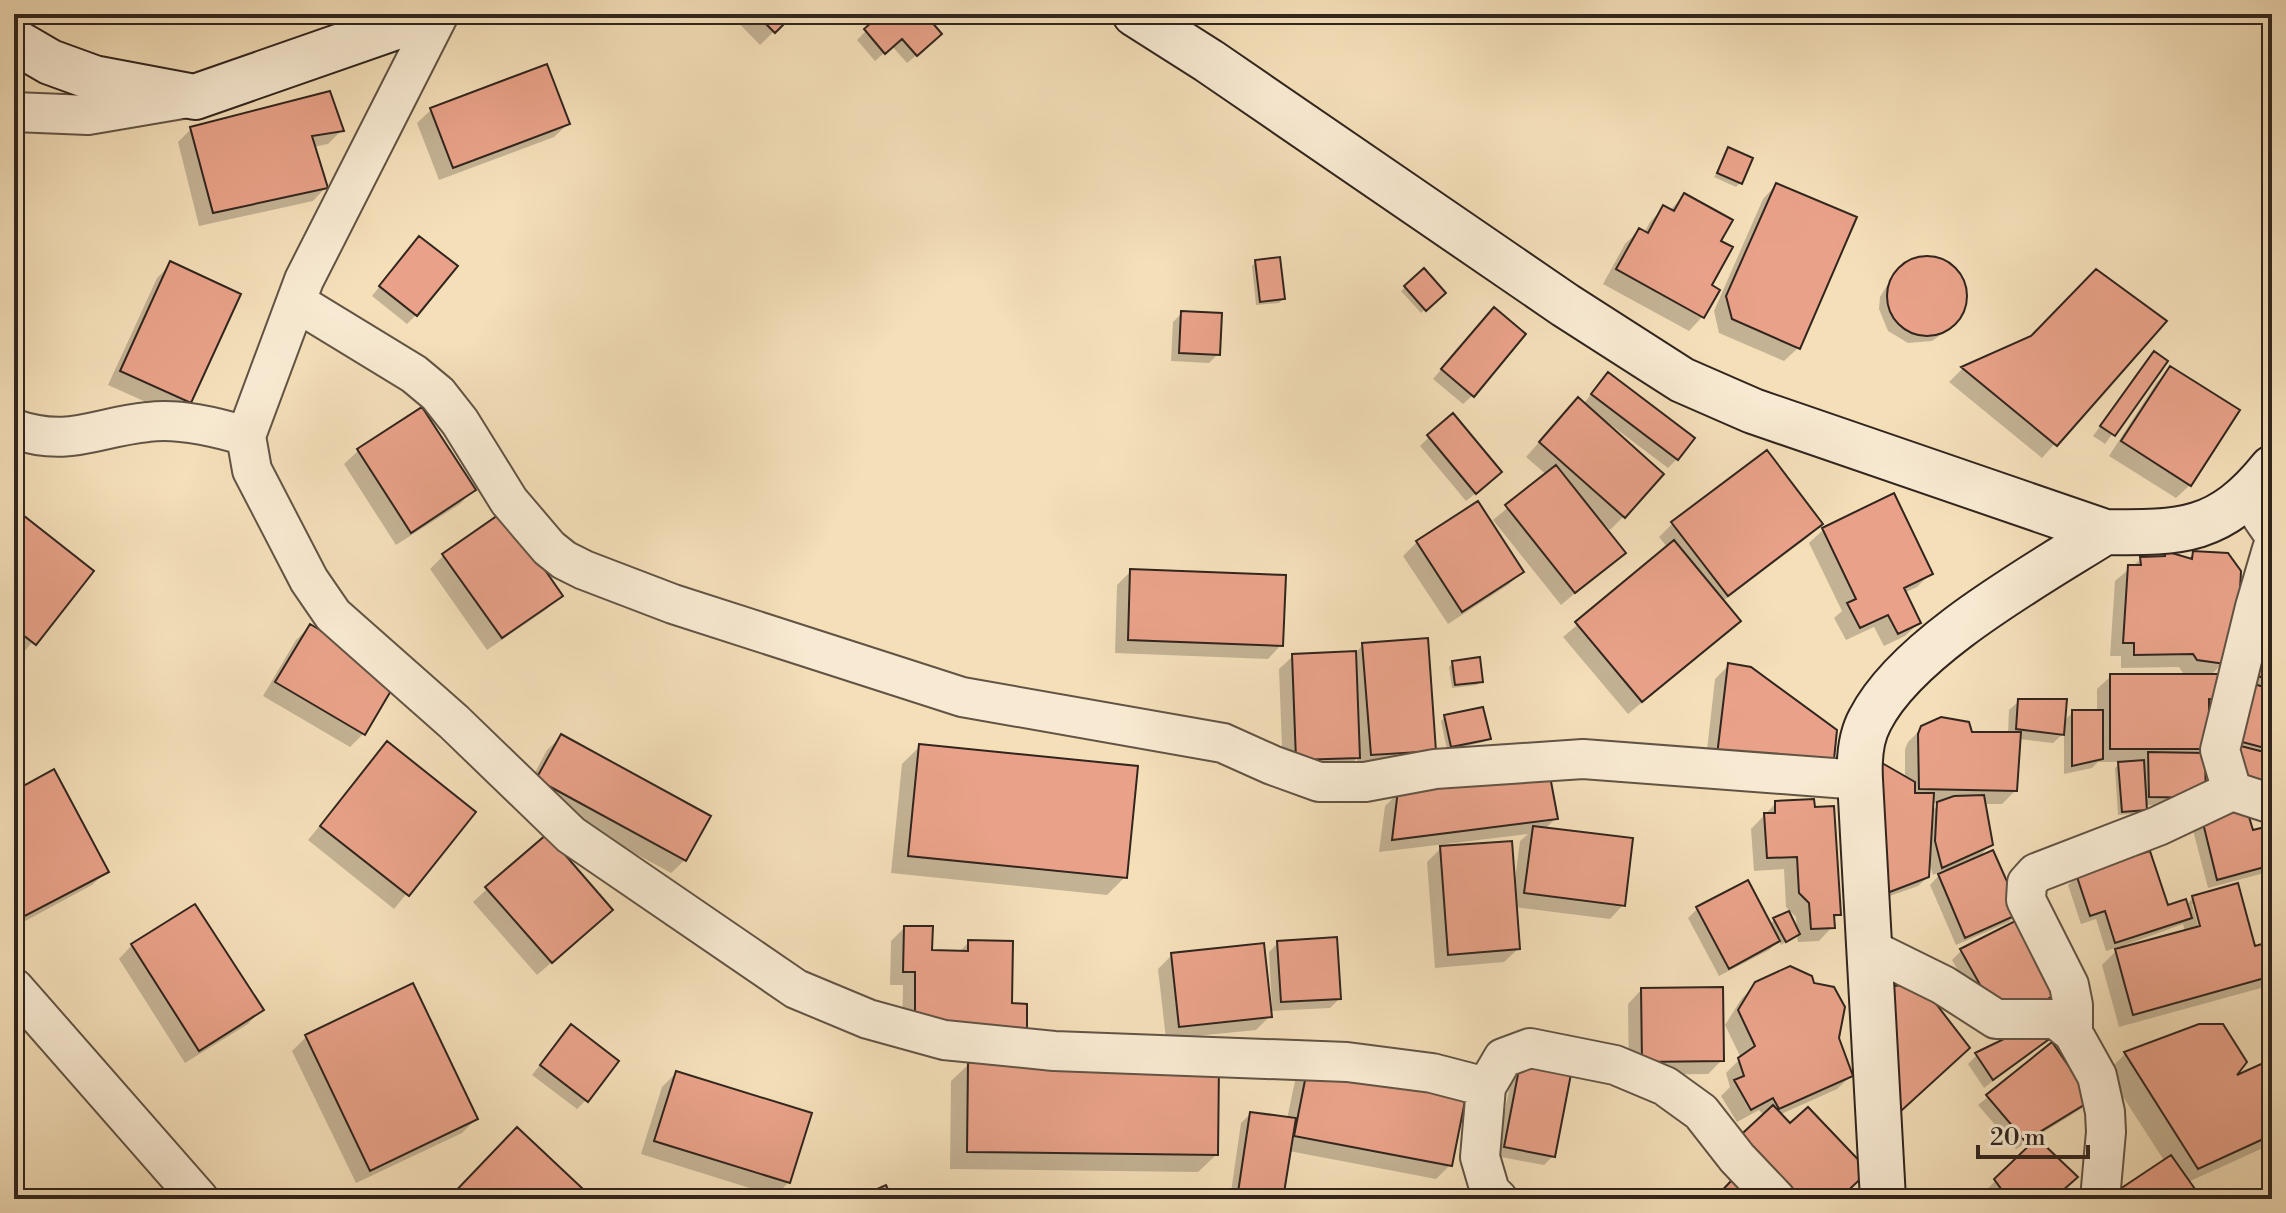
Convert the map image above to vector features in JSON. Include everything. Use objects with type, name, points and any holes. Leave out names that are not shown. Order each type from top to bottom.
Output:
[{"type":"main road","points":[[14,41],[50,62],[94,78],[195,97],[436,14]]},
{"type":"main road","points":[[1135,14],[1209,61],[1565,305],[1682,380],[1753,411],[2105,532],[2157,533],[2200,526],[2228,512],[2272,469]]},
{"type":"main road","points":[[1883,1199],[1859,758],[1868,722],[1891,688],[1977,614],[2105,532]]},
{"type":"street","points":[[436,14],[304,280],[246,436],[248,460],[258,483],[309,580],[333,615],[454,722],[571,835],[796,989],[868,1019],[944,1040],[1054,1051],[1347,1062],[1432,1073],[1486,1087]]},
{"type":"street","points":[[14,112],[88,115],[195,97]]},
{"type":"street","points":[[296,302],[414,374],[438,394],[460,422],[509,501],[549,548],[564,560],[673,604],[962,697],[1223,743],[1319,782],[1365,782],[1435,769],[1583,759],[1860,780]]},
{"type":"street","points":[[14,429],[47,438],[77,438],[113,427],[151,421],[220,428],[246,436]]},
{"type":"street","points":[[2272,469],[2261,516],[2272,532]]},
{"type":"street","points":[[2232,791],[2220,750],[2272,549]]},
{"type":"street","points":[[2073,1033],[2069,985],[2026,900],[2027,883],[2036,873],[2158,826],[2232,791],[2272,804]]},
{"type":"street","points":[[1868,948],[1943,985],[1996,1019],[2056,1019],[2073,1033],[2097,1076],[2104,1104],[2106,1132],[2100,1199]]},
{"type":"street","points":[[14,988],[199,1199]]},
{"type":"street","points":[[1498,1199],[1490,1191],[1480,1157],[1486,1087],[1503,1058],[1530,1048],[1615,1065],[1665,1086],[1701,1112],[1737,1158],[1776,1199]]},
{"type":"building","points":[[756,14],[794,14],[775,33]]},
{"type":"building","points":[[881,14],[925,14],[942,34],[917,56],[902,39],[885,54],[864,29]]},
{"type":"building","points":[[547,64],[570,124],[453,168],[430,108]]},
{"type":"building","points":[[330,91],[344,131],[312,136],[328,188],[213,213],[190,127]]},
{"type":"building","points":[[1728,147],[1753,158],[1742,184],[1717,173]]},
{"type":"building","points":[[1776,183],[1857,217],[1800,349],[1732,319],[1726,296]]},
{"type":"building","points":[[1684,193],[1733,220],[1721,241],[1733,247],[1712,285],[1720,290],[1704,318],[1616,269],[1639,228],[1648,233],[1663,205],[1674,211]]},
{"type":"building","points":[[419,236],[458,266],[417,316],[379,286]]},
{"type":"building","points":[[1927,256],[1942,259],[1955,268],[1964,281],[1967,296],[1964,311],[1955,324],[1942,333],[1927,336],[1912,333],[1899,324],[1890,311],[1887,296],[1890,281],[1899,268],[1912,259]]},
{"type":"building","points":[[1280,257],[1285,299],[1260,302],[1255,260]]},
{"type":"building","points":[[170,261],[241,294],[191,403],[120,371]]},
{"type":"building","points":[[1424,268],[1446,293],[1426,311],[1404,286]]},
{"type":"building","points":[[2096,269],[2167,321],[2057,446],[1961,367],[2031,336]]},
{"type":"building","points":[[1494,307],[1526,334],[1474,397],[1441,369]]},
{"type":"building","points":[[1181,311],[1222,313],[1220,355],[1179,353]]},
{"type":"building","points":[[2154,351],[2168,361],[2115,436],[2100,426]]},
{"type":"building","points":[[2170,366],[2240,410],[2191,486],[2121,441]]},
{"type":"building","points":[[1608,372],[1695,438],[1678,460],[1591,394]]},
{"type":"building","points":[[1578,397],[1664,474],[1625,518],[1539,442]]},
{"type":"building","points":[[422,407],[476,490],[411,533],[357,449]]},
{"type":"building","points":[[1453,413],[1502,472],[1476,494],[1427,435]]},
{"type":"building","points":[[1767,450],[1823,524],[1728,596],[1671,522]]},
{"type":"building","points":[[1556,465],[1626,553],[1575,593],[1505,505]]},
{"type":"building","points":[[1894,493],[1933,574],[1904,588],[1921,623],[1898,634],[1888,615],[1860,628],[1847,603],[1856,599],[1822,528]]},
{"type":"building","points":[[1478,501],[1524,572],[1462,612],[1416,541]]},
{"type":"building","points":[[14,508],[94,571],[36,645],[14,628]]},
{"type":"building","points":[[504,511],[563,596],[502,638],[442,554]]},
{"type":"building","points":[[1674,540],[1741,621],[1642,702],[1575,622]]},
{"type":"building","points":[[2165,551],[2192,559],[2193,551],[2228,553],[2241,571],[2237,649],[2225,664],[2197,660],[2193,654],[2134,655],[2134,643],[2123,643],[2128,565],[2141,565],[2140,557],[2165,556]]},
{"type":"building","points":[[1130,569],[1286,575],[1283,646],[1128,640]]},
{"type":"building","points":[[2261,616],[2272,619],[2272,680],[2246,673]]},
{"type":"building","points":[[310,624],[399,677],[365,735],[275,682]]},
{"type":"building","points":[[1428,638],[1436,751],[1371,755],[1362,643]]},
{"type":"building","points":[[1356,651],[1360,758],[1296,760],[1292,654]]},
{"type":"building","points":[[1480,657],[1483,682],[1455,685],[1452,661]]},
{"type":"building","points":[[1728,663],[1751,667],[1837,730],[1833,769],[1716,764]]},
{"type":"building","points":[[2110,674],[2223,674],[2223,700],[2209,699],[2209,749],[2110,749]]},
{"type":"building","points":[[2246,682],[2272,689],[2272,750],[2231,739]]},
{"type":"building","points":[[2018,699],[2067,699],[2064,735],[2016,729]]},
{"type":"building","points":[[1483,707],[1491,739],[1451,747],[1444,715]]},
{"type":"building","points":[[2072,710],[2103,710],[2103,759],[2072,766]]},
{"type":"building","points":[[1941,717],[1969,722],[1972,732],[2021,732],[2017,791],[1919,789],[1918,734],[1921,726]]},
{"type":"building","points":[[561,734],[711,816],[686,861],[536,779]]},
{"type":"building","points":[[387,741],[476,812],[409,896],[320,826]]},
{"type":"building","points":[[919,744],[1138,766],[1127,878],[908,856]]},
{"type":"building","points":[[2233,744],[2272,754],[2272,787],[2245,780]]},
{"type":"building","points":[[2148,752],[2205,753],[2206,798],[2149,797]]},
{"type":"building","points":[[2144,760],[2147,810],[2122,812],[2118,762]]},
{"type":"building","points":[[1882,763],[1915,782],[1915,793],[1934,793],[1929,877],[1887,893],[1872,781]]},
{"type":"building","points":[[54,769],[109,872],[21,918],[14,905],[14,791]]},
{"type":"building","points":[[1549,771],[1558,819],[1392,840],[1398,790]]},
{"type":"building","points":[[1984,795],[1993,845],[1942,868],[1935,841],[1937,802],[1954,796]]},
{"type":"building","points":[[1814,799],[1815,807],[1834,806],[1841,915],[1834,915],[1835,928],[1811,929],[1809,903],[1799,893],[1797,857],[1767,858],[1764,813],[1775,813],[1775,801]]},
{"type":"building","points":[[2246,807],[2253,830],[2269,826],[2272,865],[2217,880],[2202,819]]},
{"type":"building","points":[[1533,826],[1633,838],[1625,906],[1524,893]]},
{"type":"building","points":[[547,834],[613,910],[552,963],[485,887]]},
{"type":"building","points":[[1512,841],[1520,949],[1448,955],[1440,846]]},
{"type":"building","points":[[1993,850],[2021,913],[1965,938],[1938,874]]},
{"type":"building","points":[[2150,851],[2168,905],[2186,899],[2192,918],[2115,943],[2105,911],[2090,916],[2076,874]]},
{"type":"building","points":[[1748,880],[1780,941],[1729,969],[1696,907]]},
{"type":"building","points":[[2238,883],[2255,946],[2272,941],[2272,976],[2133,1015],[2115,949],[2200,926],[2192,896]]},
{"type":"building","points":[[195,904],[264,1010],[199,1051],[131,944]]},
{"type":"building","points":[[1789,911],[1800,934],[1786,942],[1773,918]]},
{"type":"building","points":[[2023,917],[2062,991],[2026,1011],[1988,999],[1960,949]]},
{"type":"building","points":[[904,926],[933,926],[932,950],[968,951],[968,940],[1013,941],[1012,1003],[1027,1004],[1027,1029],[915,1028],[915,972],[903,972]]},
{"type":"building","points":[[1337,937],[1341,999],[1281,1002],[1277,941]]},
{"type":"building","points":[[1264,943],[1272,1017],[1179,1027],[1171,953]]},
{"type":"building","points":[[1790,966],[1812,976],[1814,983],[1834,987],[1845,1007],[1839,1038],[1853,1076],[1779,1109],[1773,1098],[1751,1110],[1734,1080],[1744,1076],[1738,1058],[1755,1046],[1738,1010],[1755,982]]},
{"type":"building","points":[[413,983],[478,1119],[370,1171],[305,1035]]},
{"type":"building","points":[[1920,983],[1970,1048],[1890,1121],[1877,988]]},
{"type":"building","points":[[1723,987],[1724,1061],[1642,1062],[1641,988]]},
{"type":"building","points":[[2037,1023],[2048,1040],[1993,1080],[1975,1053]]},
{"type":"building","points":[[571,1024],[619,1061],[588,1102],[540,1065]]},
{"type":"building","points":[[2199,1024],[2223,1024],[2247,1062],[2237,1075],[2272,1059],[2272,1135],[2198,1169],[2124,1052]]},
{"type":"building","points":[[2052,1042],[2092,1100],[2025,1141],[1986,1095]]},
{"type":"building","points":[[968,1062],[1219,1064],[1218,1155],[967,1152]]},
{"type":"building","points":[[1520,1064],[1571,1074],[1555,1157],[1504,1147]]},
{"type":"building","points":[[1308,1065],[1466,1096],[1452,1166],[1294,1136]]},
{"type":"building","points":[[676,1071],[812,1113],[790,1183],[654,1141]]},
{"type":"building","points":[[1773,1105],[1790,1123],[1808,1107],[1869,1171],[1839,1199],[1783,1199],[1731,1144]]},
{"type":"building","points":[[1250,1112],[1296,1118],[1283,1199],[1237,1199]]},
{"type":"building","points":[[517,1127],[583,1189],[573,1199],[448,1199]]},
{"type":"building","points":[[2037,1138],[2078,1177],[2053,1199],[1998,1199],[2004,1193],[1994,1179]]},
{"type":"building","points":[[2171,1155],[2202,1199],[2105,1199]]},
{"type":"building","points":[[1732,1180],[1753,1199],[1714,1199]]},
{"type":"building","points":[[886,1185],[892,1199],[855,1199]]}]
